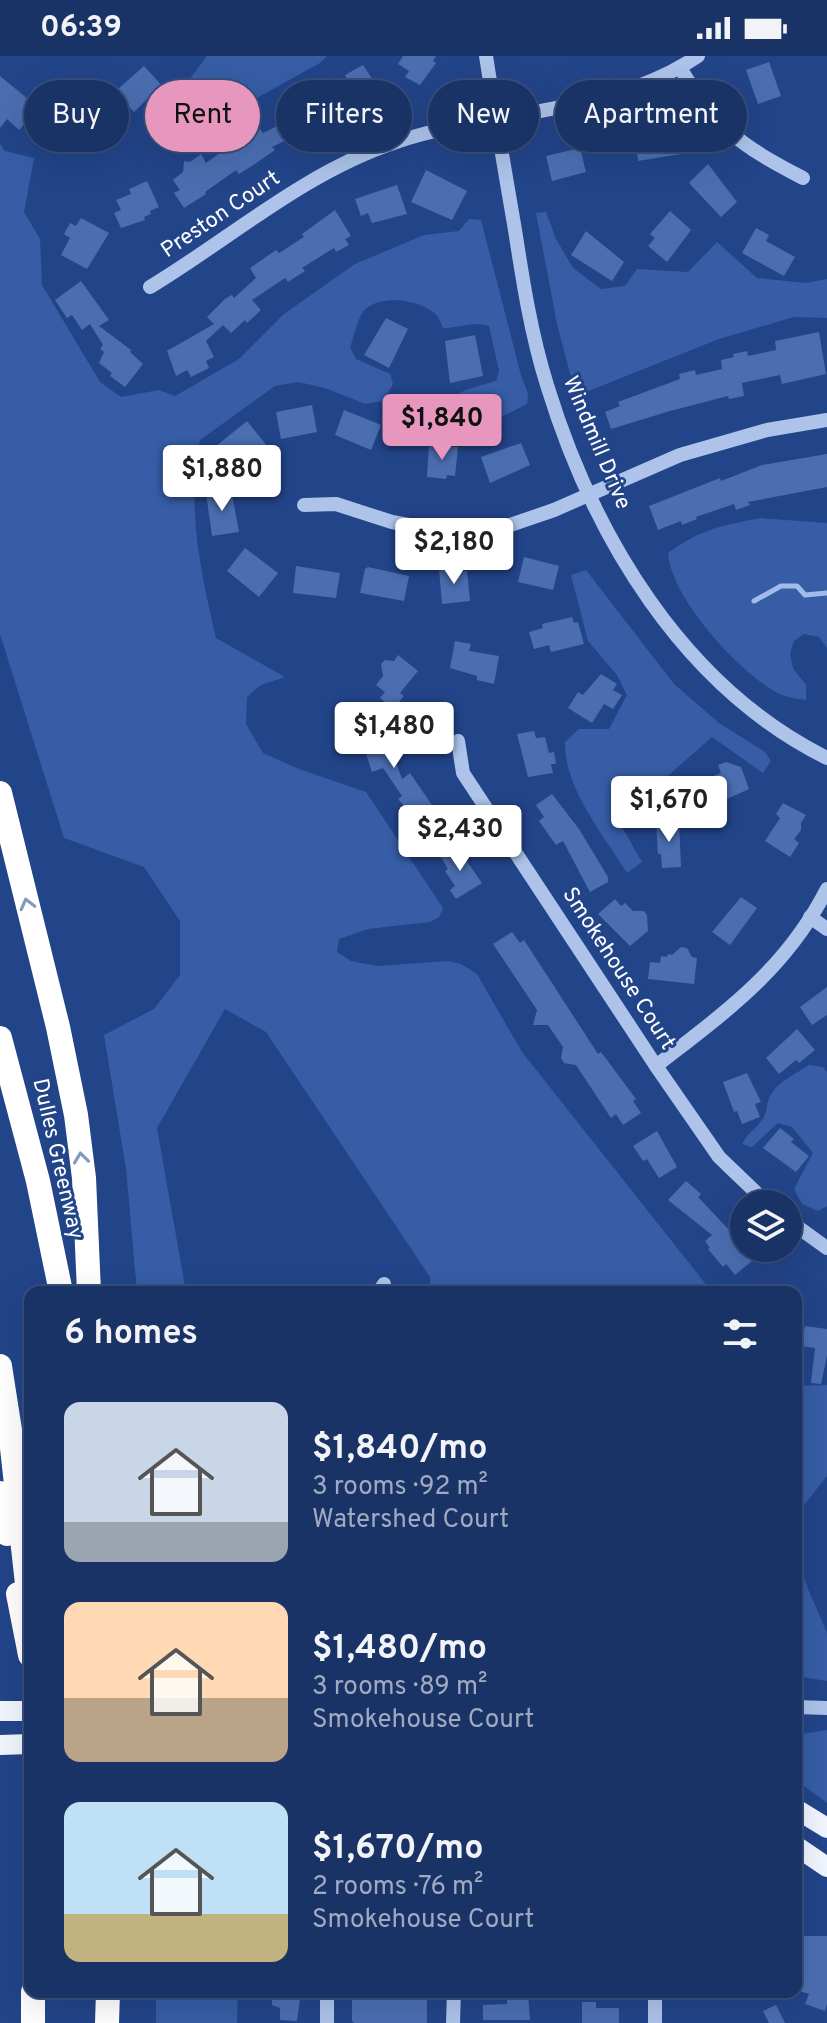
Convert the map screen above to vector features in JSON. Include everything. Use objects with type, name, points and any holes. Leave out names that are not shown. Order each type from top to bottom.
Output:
[{"type":"highway","points":[[0,793],[58,1027],[76,1115],[84,1178],[89,1286]]},
{"type":"highway","name":"Dulles Greenway","points":[[0,1038],[38,1181],[60,1286]]},
{"type":"highway","points":[[0,1366],[24,1557]]},
{"type":"highway","points":[[0,1493],[24,1623]]},
{"type":"highway","points":[[33,1998],[33,2023]]},
{"type":"highway","points":[[107,2023],[108,1998]]},
{"type":"main road","points":[[0,1711],[24,1711]]},
{"type":"main road","points":[[0,1745],[24,1744]]},
{"type":"main road","points":[[802,1813],[827,1828]]},
{"type":"main road","points":[[802,1850],[827,1867]]},
{"type":"street","name":"Windmill Drive","points":[[486,56],[490,80]]},
{"type":"street","name":"Preston Court","points":[[539,110],[595,100],[680,68],[698,56]]},
{"type":"street","points":[[680,68],[711,115],[730,134],[756,153],[803,178]]},
{"type":"street","name":"Preston Court","points":[[150,287],[319,176],[349,160],[428,133]]},
{"type":"street","name":"Windmill Drive","points":[[502,152],[529,314],[547,386],[590,493],[636,580],[686,648],[713,678],[782,733],[827,758]]},
{"type":"street","points":[[304,505],[336,504],[392,522],[431,529],[465,530],[510,525],[680,455],[729,440],[827,420]]},
{"type":"street","name":"Smokehouse Court","points":[[458,741],[463,773],[719,1157],[753,1190]]},
{"type":"street","points":[[656,1066],[749,993],[810,917],[827,889]]},
{"type":"street","points":[[810,917],[827,929]]},
{"type":"street","points":[[802,1230],[827,1248]]},
{"type":"street","points":[[802,1707],[827,1708]]},
{"type":"street","points":[[327,1998],[327,2023]]},
{"type":"street","points":[[453,2023],[454,1998]]},
{"type":"street","points":[[655,1998],[655,2023]]},
{"type":"shaded area","points":[[207,56],[327,56],[289,80],[276,80],[276,87],[260,96],[260,80],[192,80]]},
{"type":"shaded area","points":[[0,144],[5,151],[34,158],[24,212],[40,239],[42,285],[100,382],[121,397],[159,390],[175,396],[239,359],[284,314],[355,264],[424,235],[459,231],[469,219],[481,220],[528,394],[527,404],[484,423],[437,433],[432,425],[444,405],[465,390],[496,381],[499,371],[489,326],[472,324],[443,328],[431,311],[412,302],[389,300],[370,306],[361,316],[350,347],[356,359],[390,374],[393,384],[383,401],[365,404],[325,388],[298,382],[275,386],[200,440],[194,490],[195,515],[210,614],[216,638],[285,677],[261,685],[247,697],[246,724],[263,753],[366,792],[443,908],[439,917],[430,922],[368,929],[339,939],[337,952],[351,961],[377,966],[448,961],[461,964],[477,974],[522,1052],[707,1286],[430,1286],[430,1277],[266,1032],[225,1009],[157,1128],[185,1286],[136,1286],[126,1169],[104,1035],[154,1009],[180,975],[180,921],[144,867],[64,838],[0,634]]},
{"type":"shaded area","points":[[546,212],[556,239],[573,268],[601,289],[625,286],[637,269],[688,272],[717,242],[757,278],[806,283],[827,279],[827,318],[794,317],[719,339],[576,396],[557,324],[536,213]]},
{"type":"shaded area","points":[[760,518],[827,523],[827,648],[819,637],[804,634],[794,641],[790,654],[793,668],[806,685],[806,700],[776,692],[726,651],[693,611],[672,571],[668,553],[680,545],[712,530]]},
{"type":"shaded area","points":[[586,570],[674,684],[719,723],[765,752],[771,761],[763,773],[712,737],[618,820],[642,862],[627,873],[587,810],[566,759],[565,742],[579,729],[609,729],[627,695],[617,675],[588,641],[571,575]]},
{"type":"shaded area","points":[[809,1065],[823,1067],[827,1072],[827,1206],[818,1211],[802,1204],[802,1190],[794,1189],[813,1153],[792,1127],[778,1123],[752,1147],[742,1144],[764,1117],[773,1091]]},
{"type":"shaded area","points":[[827,1385],[827,1476],[802,1507],[802,1386]]},
{"type":"shaded area","points":[[802,1570],[827,1633],[827,1681],[802,1677]]},
{"type":"shaded area","points":[[827,1730],[827,1803],[802,1784],[802,1734]]},
{"type":"shaded area","points":[[156,1998],[238,1998],[237,2023],[156,2023]]},
{"type":"building","points":[[403,56],[436,56],[433,61],[436,63],[420,85],[405,77],[409,71],[398,64]]},
{"type":"building","points":[[769,62],[781,96],[758,104],[746,70]]},
{"type":"building","points":[[363,65],[373,80],[345,80],[345,75]]},
{"type":"building","points":[[144,66],[157,80],[145,80],[145,101],[134,112],[129,106],[128,80]]},
{"type":"building","points":[[0,76],[24,96],[24,124],[19,130],[7,119],[0,128]]},
{"type":"building","points":[[276,126],[276,145],[272,147],[275,150],[239,174],[236,170],[184,208],[174,193],[180,190],[173,180],[183,172],[184,161],[190,162],[201,154],[206,163],[221,152],[260,152],[260,129],[263,133]]},
{"type":"building","points":[[581,152],[586,172],[552,181],[546,156]]},
{"type":"building","points":[[637,152],[681,152],[681,154],[638,161]]},
{"type":"building","points":[[708,164],[737,202],[721,217],[689,183]]},
{"type":"building","points":[[426,170],[467,191],[452,220],[411,202]]},
{"type":"building","points":[[147,181],[159,207],[150,211],[145,220],[121,228],[114,213],[121,210],[116,200],[131,194],[129,189]]},
{"type":"building","points":[[397,185],[407,214],[372,223],[368,213],[361,216],[355,199]]},
{"type":"building","points":[[335,210],[351,236],[345,239],[349,245],[336,252],[334,248],[302,268],[305,271],[288,282],[285,278],[252,300],[261,310],[247,323],[245,320],[231,333],[223,325],[206,341],[214,357],[206,361],[209,368],[191,377],[187,370],[176,376],[167,351],[214,324],[207,317],[226,298],[232,295],[234,298],[256,278],[250,268],[276,250],[279,253],[304,237],[302,234]]},
{"type":"building","points":[[670,211],[691,230],[667,262],[648,246],[655,238],[650,234]]},
{"type":"building","points":[[81,218],[109,233],[87,269],[61,255],[70,238],[64,234],[70,223],[76,226]]},
{"type":"building","points":[[756,228],[769,235],[766,241],[795,257],[784,276],[742,253]]},
{"type":"building","points":[[586,231],[624,262],[612,281],[571,255]]},
{"type":"building","points":[[81,281],[109,320],[99,326],[131,350],[143,364],[125,387],[99,363],[104,352],[100,349],[103,345],[90,324],[82,330],[72,315],[67,318],[55,300]]},
{"type":"building","points":[[386,318],[408,329],[389,368],[364,355]]},
{"type":"building","points":[[819,332],[826,374],[782,384],[780,375],[742,383],[744,396],[729,399],[728,396],[611,429],[605,412],[620,406],[618,402],[680,379],[679,374],[695,370],[696,375],[722,369],[721,360],[734,357],[733,354],[747,351],[748,356],[776,350],[775,341]]},
{"type":"building","points":[[475,335],[483,376],[450,383],[445,341]]},
{"type":"building","points":[[312,405],[317,432],[281,439],[276,412]]},
{"type":"building","points":[[344,410],[381,425],[371,450],[335,435]]},
{"type":"building","points":[[247,421],[268,447],[234,471],[215,447]]},
{"type":"building","points":[[521,443],[530,465],[490,483],[481,457]]},
{"type":"building","points":[[429,445],[458,447],[455,476],[447,475],[446,479],[427,477]]},
{"type":"building","points":[[827,454],[827,487],[748,502],[750,505],[736,510],[734,504],[682,525],[681,521],[658,530],[649,506],[762,465]]},
{"type":"building","points":[[231,489],[239,532],[212,536],[206,493]]},
{"type":"building","points":[[245,548],[278,573],[259,597],[227,571]]},
{"type":"building","points":[[524,557],[559,566],[553,590],[518,582]]},
{"type":"building","points":[[296,566],[340,573],[336,598],[293,593]]},
{"type":"building","points":[[368,567],[409,576],[404,601],[360,593]]},
{"type":"building","points":[[456,568],[456,572],[467,571],[470,601],[442,604],[439,569]]},
{"type":"building","points":[[572,617],[574,623],[578,622],[584,644],[551,652],[549,645],[534,649],[529,632],[543,628],[542,624]]},
{"type":"building","points":[[455,641],[471,644],[469,651],[499,656],[494,684],[450,668]]},
{"type":"building","points":[[398,655],[418,671],[400,693],[404,696],[393,709],[380,698],[385,692],[376,685],[383,676],[381,664],[385,660],[394,661]]},
{"type":"building","points":[[601,674],[617,684],[613,690],[622,695],[613,709],[604,704],[592,723],[568,708],[578,692],[583,695]]},
{"type":"building","points":[[381,721],[402,779],[410,773],[434,808],[417,820],[398,799],[402,796],[383,768],[372,772],[362,742],[366,741],[362,727]]},
{"type":"building","points":[[534,731],[536,738],[545,737],[549,753],[554,752],[556,764],[551,764],[553,773],[528,777],[517,734]]},
{"type":"building","points":[[726,762],[741,767],[749,789],[709,807],[700,781],[721,773],[718,765]]},
{"type":"building","points":[[552,794],[579,829],[608,877],[608,882],[590,892],[563,841],[556,845],[539,821],[544,817],[536,805]]},
{"type":"building","points":[[783,803],[806,815],[794,839],[799,843],[790,857],[765,841],[780,818],[776,814]]},
{"type":"building","points":[[679,821],[681,867],[662,868],[656,823]]},
{"type":"building","points":[[457,847],[482,883],[456,899],[450,890],[455,886],[445,871],[448,869],[441,857]]},
{"type":"building","points":[[741,897],[757,908],[730,945],[712,932]]},
{"type":"building","points":[[615,899],[621,906],[625,903],[633,911],[644,911],[647,915],[648,931],[630,946],[598,914]]},
{"type":"building","points":[[512,932],[520,943],[524,940],[598,1054],[601,1052],[636,1099],[633,1101],[641,1113],[623,1125],[616,1114],[611,1118],[576,1065],[564,1063],[561,1058],[563,1047],[548,1025],[533,1025],[537,1010],[493,944]]},
{"type":"building","points":[[681,947],[687,948],[692,957],[697,958],[694,984],[648,979],[650,962],[660,963],[661,956],[672,955]]},
{"type":"building","points":[[827,987],[827,1015],[812,1025],[800,1007]]},
{"type":"building","points":[[797,1029],[815,1050],[779,1074],[766,1058]]},
{"type":"building","points":[[747,1073],[761,1102],[755,1104],[760,1117],[742,1124],[723,1082]]},
{"type":"building","points":[[780,1128],[794,1139],[791,1142],[809,1156],[796,1172],[763,1148]]},
{"type":"building","points":[[657,1131],[677,1167],[659,1178],[647,1159],[643,1161],[633,1146]]},
{"type":"building","points":[[686,1181],[701,1194],[698,1197],[730,1231],[730,1262],[751,1262],[735,1275],[726,1264],[723,1267],[705,1241],[712,1235],[668,1200]]},
{"type":"building","points":[[805,1326],[827,1329],[827,1356],[821,1384],[811,1383],[815,1348],[802,1346]]},
{"type":"building","points":[[802,1936],[827,1936],[825,2011],[805,2004],[809,1994],[802,1992]]},
{"type":"building","points":[[272,1998],[300,1998],[297,2021],[280,2020],[280,2008],[272,2005]]},
{"type":"building","points":[[352,1998],[427,1998],[427,2023],[352,2021]]},
{"type":"building","points":[[507,1998],[528,1998],[530,2020],[483,2020],[483,2005],[507,2004]]},
{"type":"building","points":[[582,2002],[596,2002],[596,2008],[619,2008],[619,2023],[582,2023]]},
{"type":"building","points":[[776,2005],[785,2023],[769,2023],[763,2011]]},
{"type":"waterway","points":[[754,601],[781,586],[797,586],[805,595],[827,593]]}]
